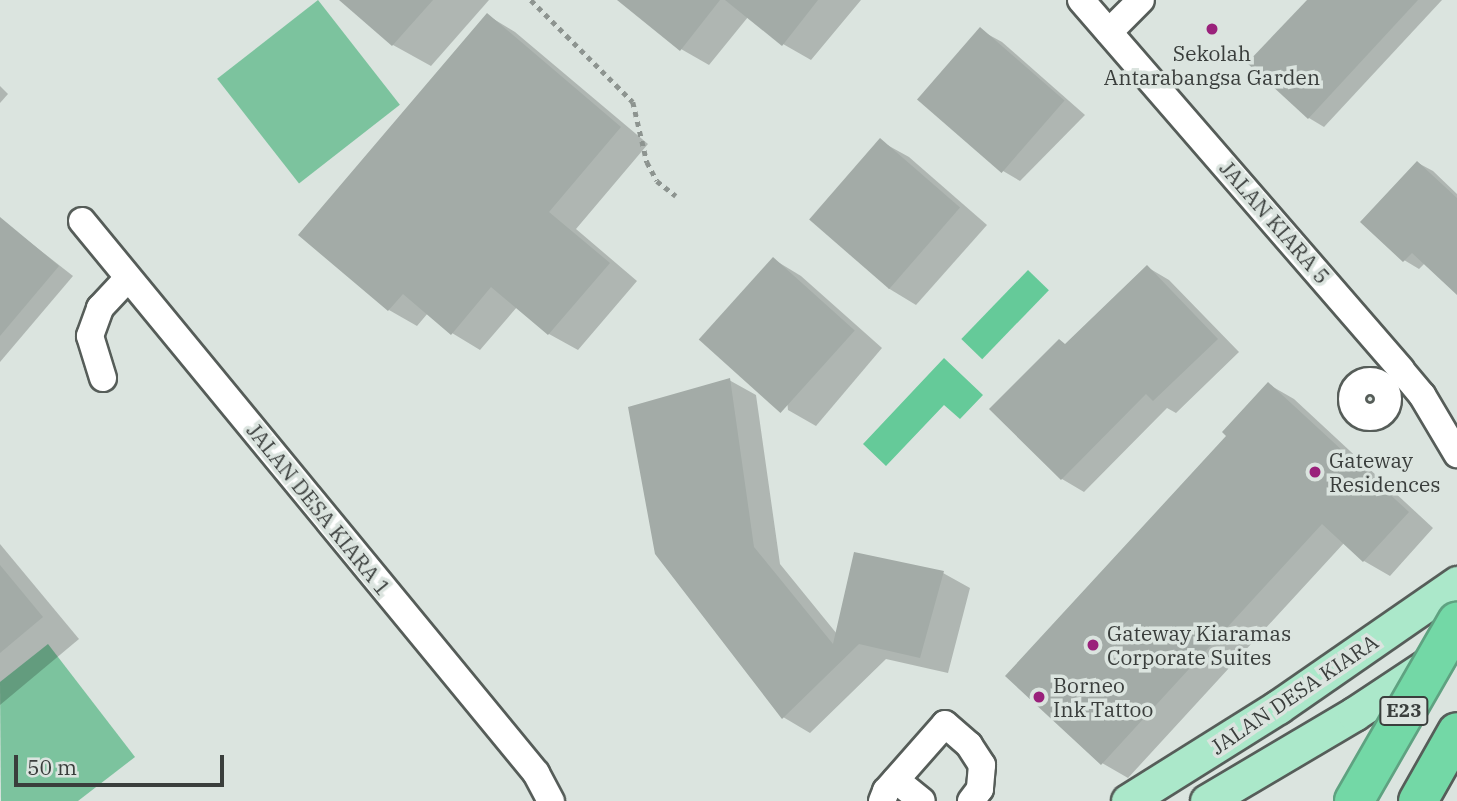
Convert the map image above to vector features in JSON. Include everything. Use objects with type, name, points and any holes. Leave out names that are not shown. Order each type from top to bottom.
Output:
[{"type":"highway","name":"E23","points":[[1354,801],[1457,622]]},
{"type":"highway","points":[[1418,801],[1453,741]]},
{"type":"main road","name":"JALAN DESA KIARA","points":[[1128,801],[1278,707],[1457,583]]},
{"type":"main road","name":"JALAN DESA KIARA","points":[[1208,801],[1354,714],[1457,646]]},
{"type":"street","name":"JALAN KIARA 5","points":[[1081,0],[1287,234],[1392,378],[1422,395],[1457,454]]},
{"type":"street","points":[[1109,32],[1141,0]]},
{"type":"street","name":"JALAN DESA KIARA 1","points":[[82,221],[536,773],[551,801]]},
{"type":"street","points":[[103,378],[90,335],[100,308],[128,278]]},
{"type":"street","points":[[922,801],[889,790],[945,724],[969,745],[982,765],[980,789],[971,801]]},
{"type":"path","points":[[531,0],[633,102],[647,162],[657,181],[676,196]]},
{"type":"shaded area","points":[[318,0],[400,105],[299,184],[217,79]]},
{"type":"shaded area","points":[[1028,270],[1049,290],[982,359],[961,339]]},
{"type":"shaded area","points":[[944,358],[983,395],[960,419],[944,405],[886,466],[863,444]]},
{"type":"shaded area","points":[[48,644],[135,757],[78,801],[1,801],[0,682]]},
{"type":"building","points":[[339,0],[433,0],[392,46]]},
{"type":"building","points":[[617,0],[720,0],[680,51]]},
{"type":"building","points":[[725,0],[818,0],[782,46]]},
{"type":"building","points":[[1307,0],[1418,0],[1308,119],[1247,63]]},
{"type":"building","points":[[487,13],[621,127],[549,212],[610,263],[548,335],[491,287],[451,335],[403,294],[388,311],[298,235]]},
{"type":"building","points":[[980,27],[1065,100],[1002,173],[917,99]]},
{"type":"building","points":[[880,138],[960,208],[889,289],[809,220]]},
{"type":"building","points":[[1417,161],[1457,198],[1457,295],[1412,253],[1403,262],[1360,222]]},
{"type":"building","points":[[0,217],[59,266],[0,336]]},
{"type":"building","points":[[773,257],[855,331],[780,413],[699,339]]},
{"type":"building","points":[[1147,265],[1218,339],[1153,401],[1146,394],[1061,480],[989,409],[1059,339],[1065,344]]},
{"type":"building","points":[[730,378],[754,547],[833,644],[854,552],[944,571],[920,658],[859,644],[782,719],[655,554],[628,407]]},
{"type":"building","points":[[1268,382],[1409,512],[1363,562],[1322,524],[1101,765],[1005,676],[1226,436],[1222,432]]},
{"type":"building","points":[[0,565],[43,617],[0,653]]},
{"type":"place","name":"Sekolah Antarabangsa Garden","points":[[1212,29]]},
{"type":"place","name":"Gateway Residences","points":[[1315,472]]},
{"type":"place","name":"Gateway Kiaramas Corporate Suites","points":[[1093,645]]},
{"type":"place","name":"Borneo Ink Tattoo","points":[[1039,697]]}]
